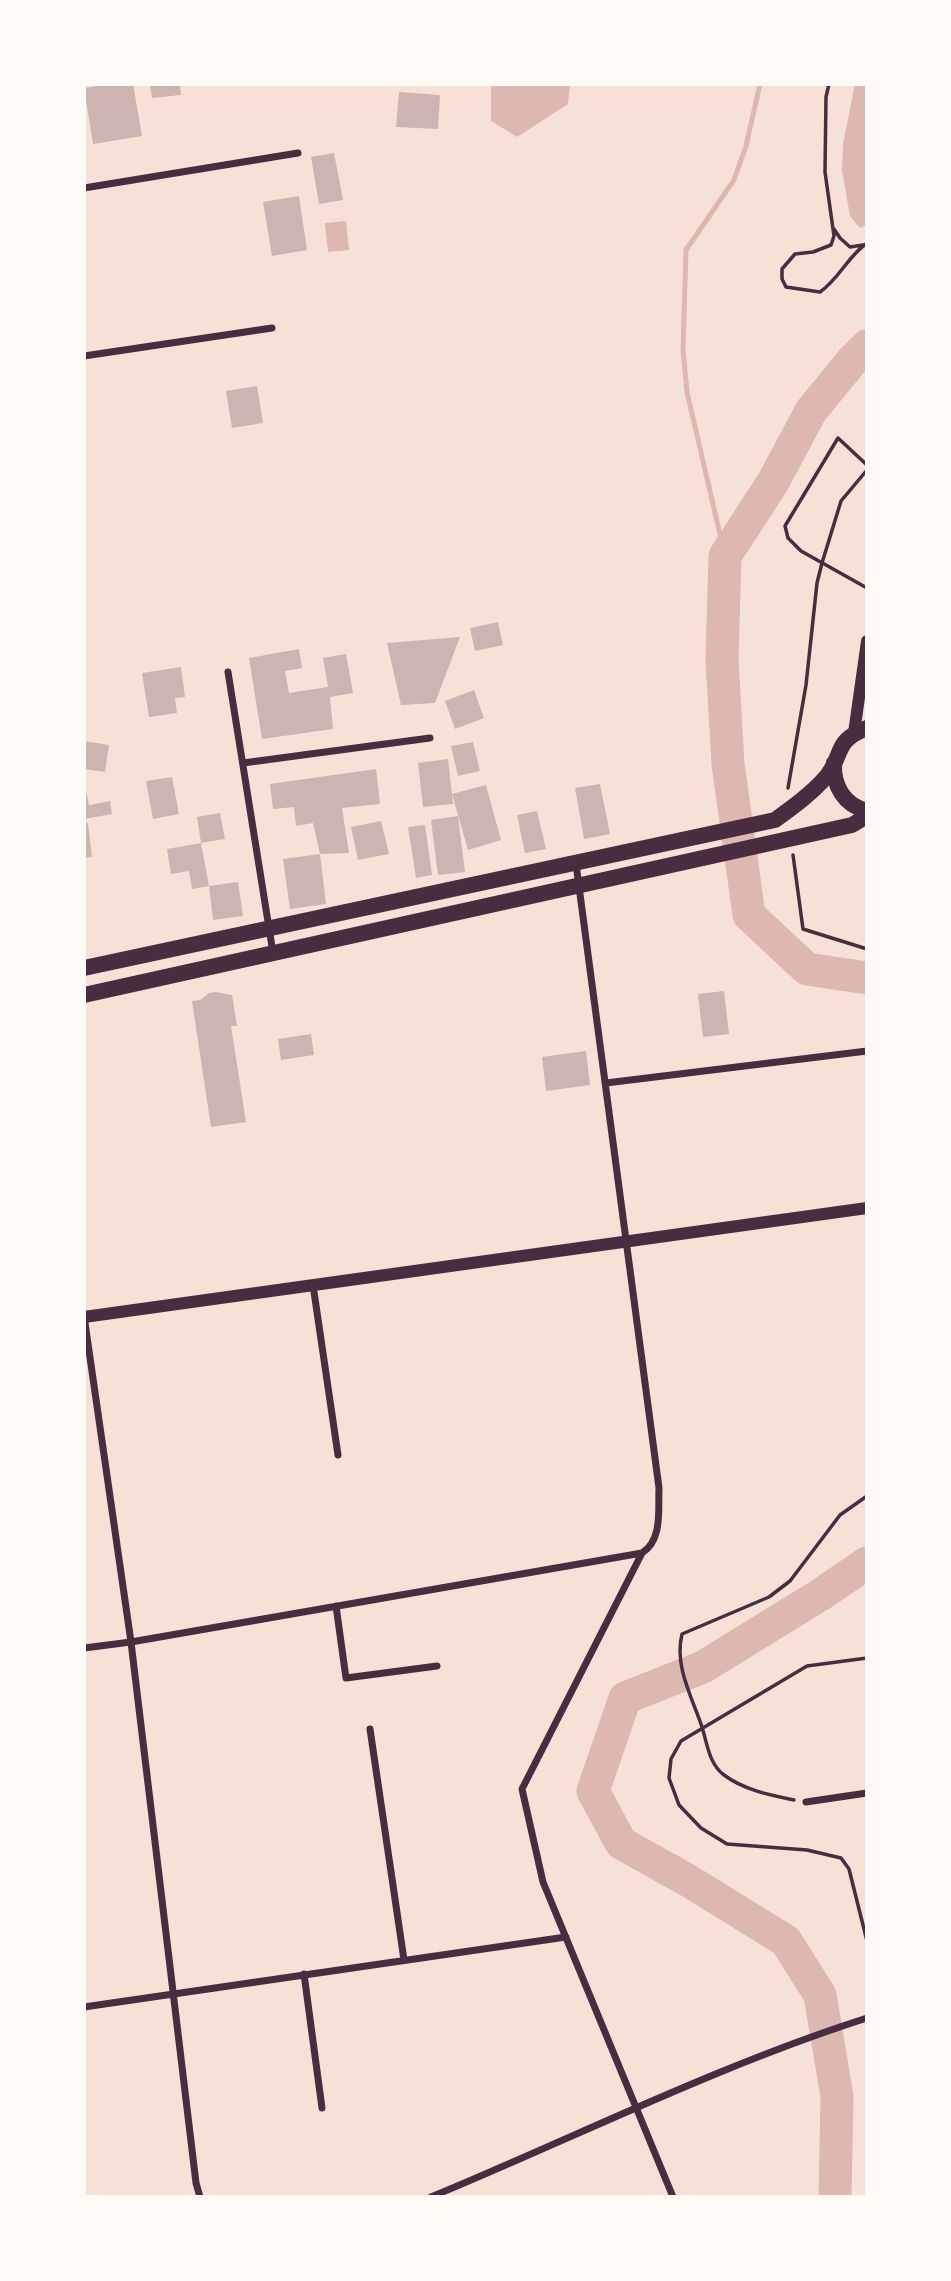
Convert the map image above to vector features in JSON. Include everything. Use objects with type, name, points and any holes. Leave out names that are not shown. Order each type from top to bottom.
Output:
[{"type":"main road","points":[[84,968],[576,864],[781,816],[828,775],[840,747],[860,731]]},
{"type":"main road","points":[[84,995],[852,825],[867,813],[847,801],[838,789],[834,761]]},
{"type":"street","points":[[84,188],[298,153]]},
{"type":"street","points":[[84,356],[272,328]]},
{"type":"street","points":[[860,731],[867,641]]},
{"type":"street","points":[[228,672],[273,953]]},
{"type":"street","points":[[243,763],[430,738]]},
{"type":"street","points":[[84,1648],[642,1553],[650,1548],[656,1537],[659,1488],[576,864]]},
{"type":"street","points":[[606,1083],[867,1051]]},
{"type":"street","points":[[200,2197],[131,1642],[84,1316],[867,1208]]},
{"type":"street","points":[[313,1285],[338,1455]]},
{"type":"street","points":[[642,1553],[522,1789],[543,1882],[673,2197]]},
{"type":"street","points":[[336,1606],[346,1678],[437,1666]]},
{"type":"street","points":[[370,1729],[404,1960]]},
{"type":"street","points":[[806,1802],[867,1793]]},
{"type":"street","points":[[84,2007],[566,1937]]},
{"type":"street","points":[[304,1974],[322,2108]]},
{"type":"street","points":[[431,2197],[529,2156],[635,2106],[867,2018]]},
{"type":"path","points":[[829,84],[826,97],[825,172],[834,236],[831,245],[813,252],[795,254],[782,269],[786,288],[820,292],[865,244]]},
{"type":"path","points":[[833,227],[850,247],[865,244]]},
{"type":"path","points":[[781,816],[806,685],[821,562],[841,500],[867,467],[838,438],[785,526],[789,538],[800,551],[821,562],[867,588]]},
{"type":"path","points":[[783,840],[803,929],[867,949]]},
{"type":"path","points":[[806,1802],[760,1793],[722,1774],[707,1752],[702,1729],[685,1685],[679,1645],[682,1634],[769,1597],[790,1581],[840,1515],[867,1496]]},
{"type":"path","points":[[867,1658],[807,1667],[681,1741],[671,1759],[669,1778],[679,1805],[701,1828],[727,1844],[807,1850],[841,1858],[849,1869],[867,1941]]},
{"type":"shaded area","points":[[491,84],[570,84],[568,104],[517,137],[491,121]]},
{"type":"shaded area","points":[[855,84],[867,84],[867,225],[860,228],[850,216],[842,170],[843,144]]},
{"type":"shaded area","points":[[346,221],[349,250],[328,252],[325,223]]},
{"type":"building","points":[[133,84],[142,136],[93,144],[84,88]]},
{"type":"building","points":[[150,84],[180,84],[181,95],[152,98]]},
{"type":"building","points":[[399,92],[440,95],[438,129],[396,127]]},
{"type":"building","points":[[334,153],[343,200],[319,204],[311,157]]},
{"type":"building","points":[[299,196],[307,250],[272,256],[263,202]]},
{"type":"building","points":[[257,386],[263,423],[232,428],[226,391]]},
{"type":"building","points":[[498,622],[503,645],[475,651],[470,628]]},
{"type":"building","points":[[460,637],[435,703],[401,705],[387,643]]},
{"type":"building","points":[[299,649],[302,668],[285,671],[289,693],[328,687],[323,658],[346,654],[353,693],[330,697],[333,729],[262,739],[249,658]]},
{"type":"building","points":[[181,667],[185,697],[175,698],[177,713],[149,717],[142,673]]},
{"type":"building","points":[[474,690],[484,718],[455,729],[445,701]]},
{"type":"building","points":[[84,741],[109,745],[105,772],[84,769]]},
{"type":"building","points":[[473,742],[480,771],[458,776],[451,746]]},
{"type":"building","points":[[448,759],[453,804],[423,807],[418,763]]},
{"type":"building","points":[[376,769],[380,804],[342,808],[349,853],[320,854],[313,823],[296,826],[294,807],[273,809],[270,784]]},
{"type":"building","points":[[172,777],[179,814],[153,819],[146,781]]},
{"type":"building","points":[[84,780],[89,805],[110,801],[112,814],[84,819]]},
{"type":"building","points":[[600,784],[610,834],[584,839],[575,788]]},
{"type":"building","points":[[486,785],[501,840],[468,850],[452,794]]},
{"type":"building","points":[[537,811],[546,849],[525,853],[517,815]]},
{"type":"building","points":[[220,813],[225,839],[201,843],[197,817]]},
{"type":"building","points":[[458,816],[465,872],[438,875],[431,820]]},
{"type":"building","points":[[381,821],[389,854],[358,860],[351,827]]},
{"type":"building","points":[[84,823],[88,823],[92,857],[84,858]]},
{"type":"building","points":[[425,825],[432,875],[416,878],[408,827]]},
{"type":"building","points":[[201,843],[209,886],[192,889],[189,871],[171,874],[167,849]]},
{"type":"building","points":[[320,854],[326,904],[290,909],[283,859]]},
{"type":"building","points":[[238,882],[243,916],[213,920],[209,886]]},
{"type":"building","points":[[724,991],[729,1034],[703,1037],[698,994]]},
{"type":"building","points":[[216,992],[232,995],[237,1026],[231,1026],[246,1122],[211,1127],[192,1001]]},
{"type":"building","points":[[311,1034],[314,1055],[281,1060],[278,1039]]},
{"type":"building","points":[[586,1051],[590,1085],[546,1091],[542,1057]]},
{"type":"waterway","points":[[725,556],[687,392],[683,350],[686,250],[734,180],[746,146],[760,84]]},
{"type":"waterway","points":[[867,346],[811,411],[773,482],[725,556],[722,660],[728,764],[749,915],[807,969],[867,978]]},
{"type":"waterway","points":[[835,2197],[837,2096],[820,1995],[786,1941],[621,1843],[593,1791],[625,1698],[703,1667],[867,1563]]}]
